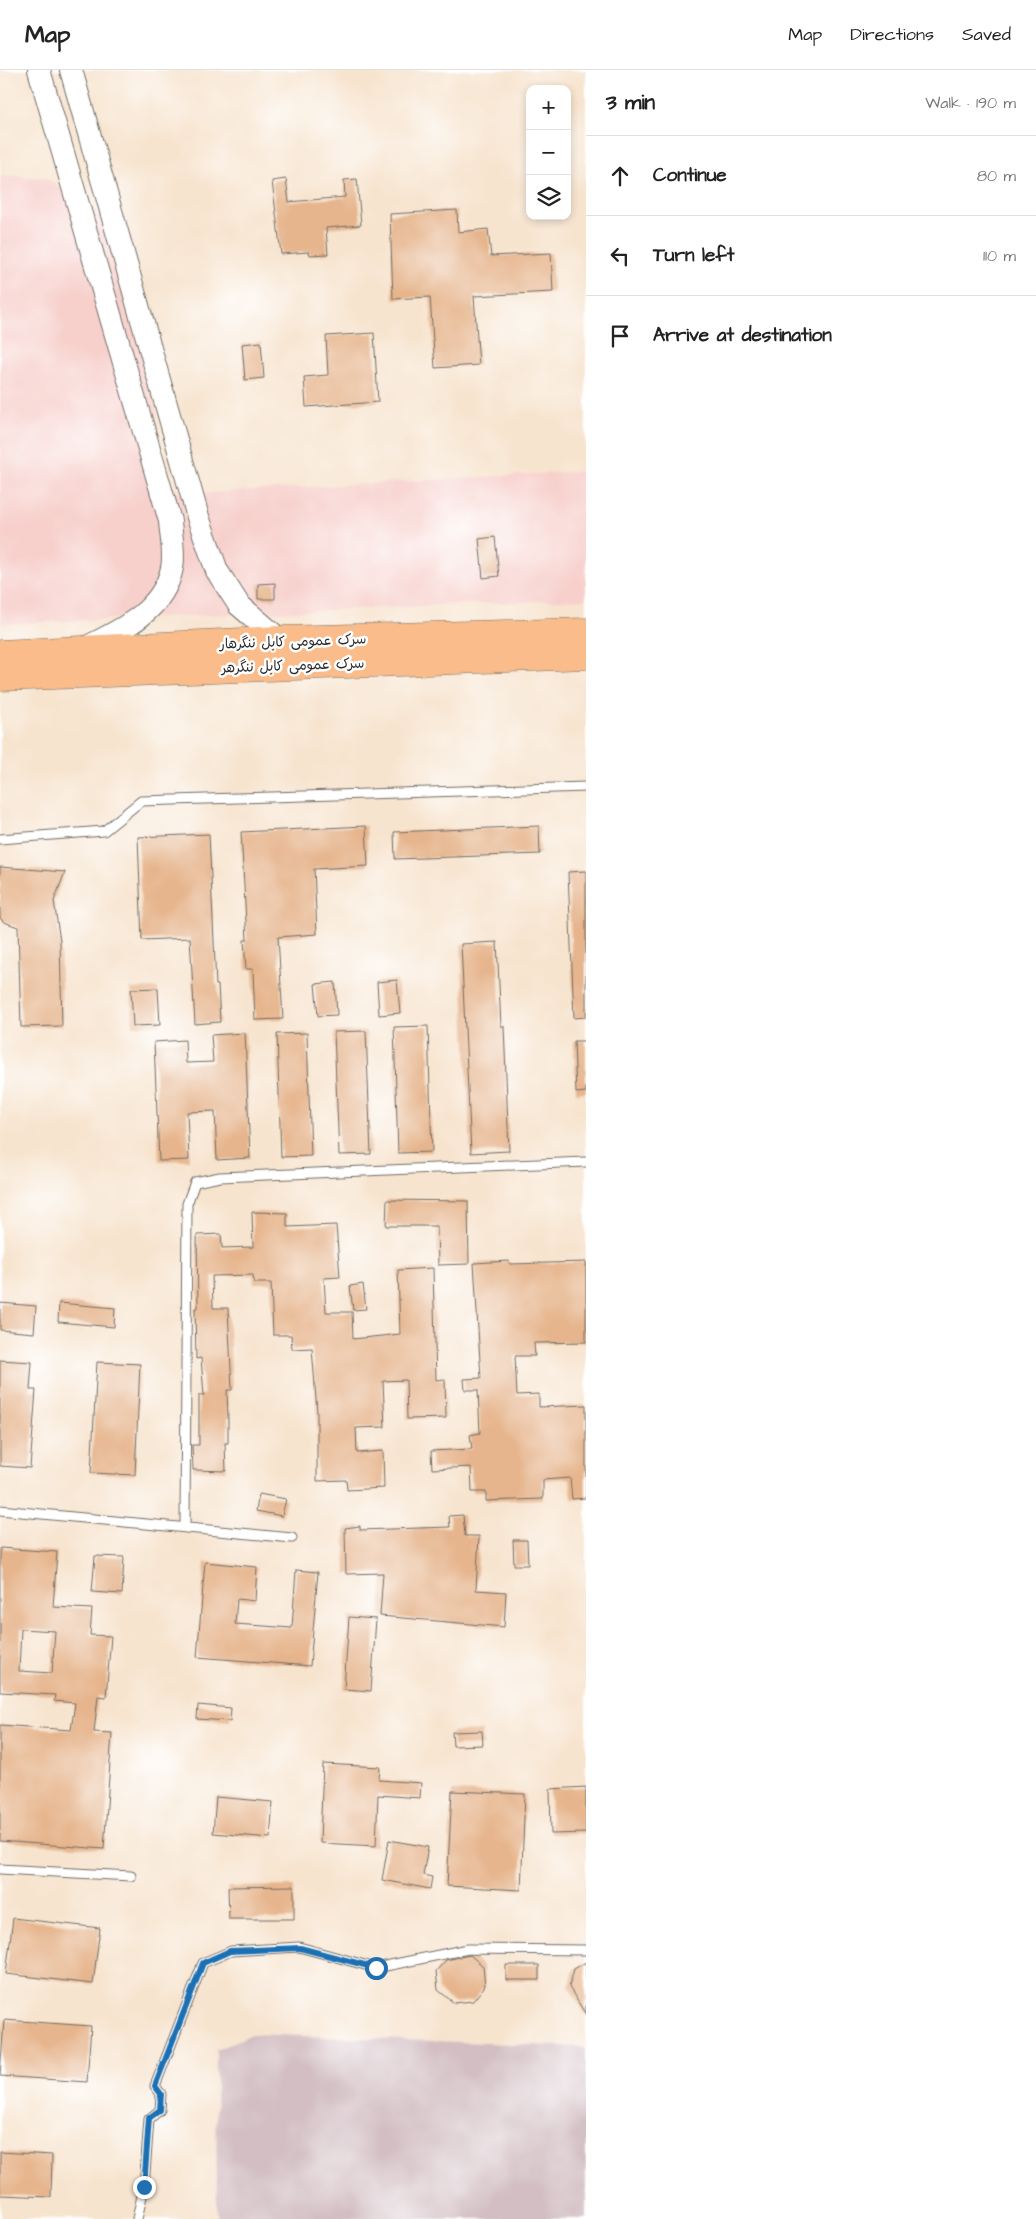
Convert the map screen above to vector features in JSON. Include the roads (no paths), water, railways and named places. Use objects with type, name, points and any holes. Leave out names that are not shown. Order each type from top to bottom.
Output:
[{"type":"highway","name":"سرک عمومی کابل ننگرهار","points":[[0,654],[280,640],[586,632]]},
{"type":"highway","name":"سرک عمومی کابل ننگرهر","points":[[0,677],[586,655]]},
{"type":"street","points":[[39,70],[170,521],[172,568],[157,601],[129,626],[80,650]]},
{"type":"street","points":[[71,70],[198,517],[217,571],[239,605],[280,640]]},
{"type":"lane","points":[[0,839],[104,831],[141,802],[586,787]]},
{"type":"lane","points":[[185,1528],[187,1204],[195,1182],[220,1177],[586,1162]]},
{"type":"lane","points":[[0,1510],[292,1538]]},
{"type":"lane","points":[[0,1869],[130,1876]]},
{"type":"lane","points":[[137,2219],[144,2187],[149,2118],[160,2110],[161,2094],[155,2086],[203,1963],[230,1951],[300,1948],[376,1968],[468,1949],[586,1950]]}]
